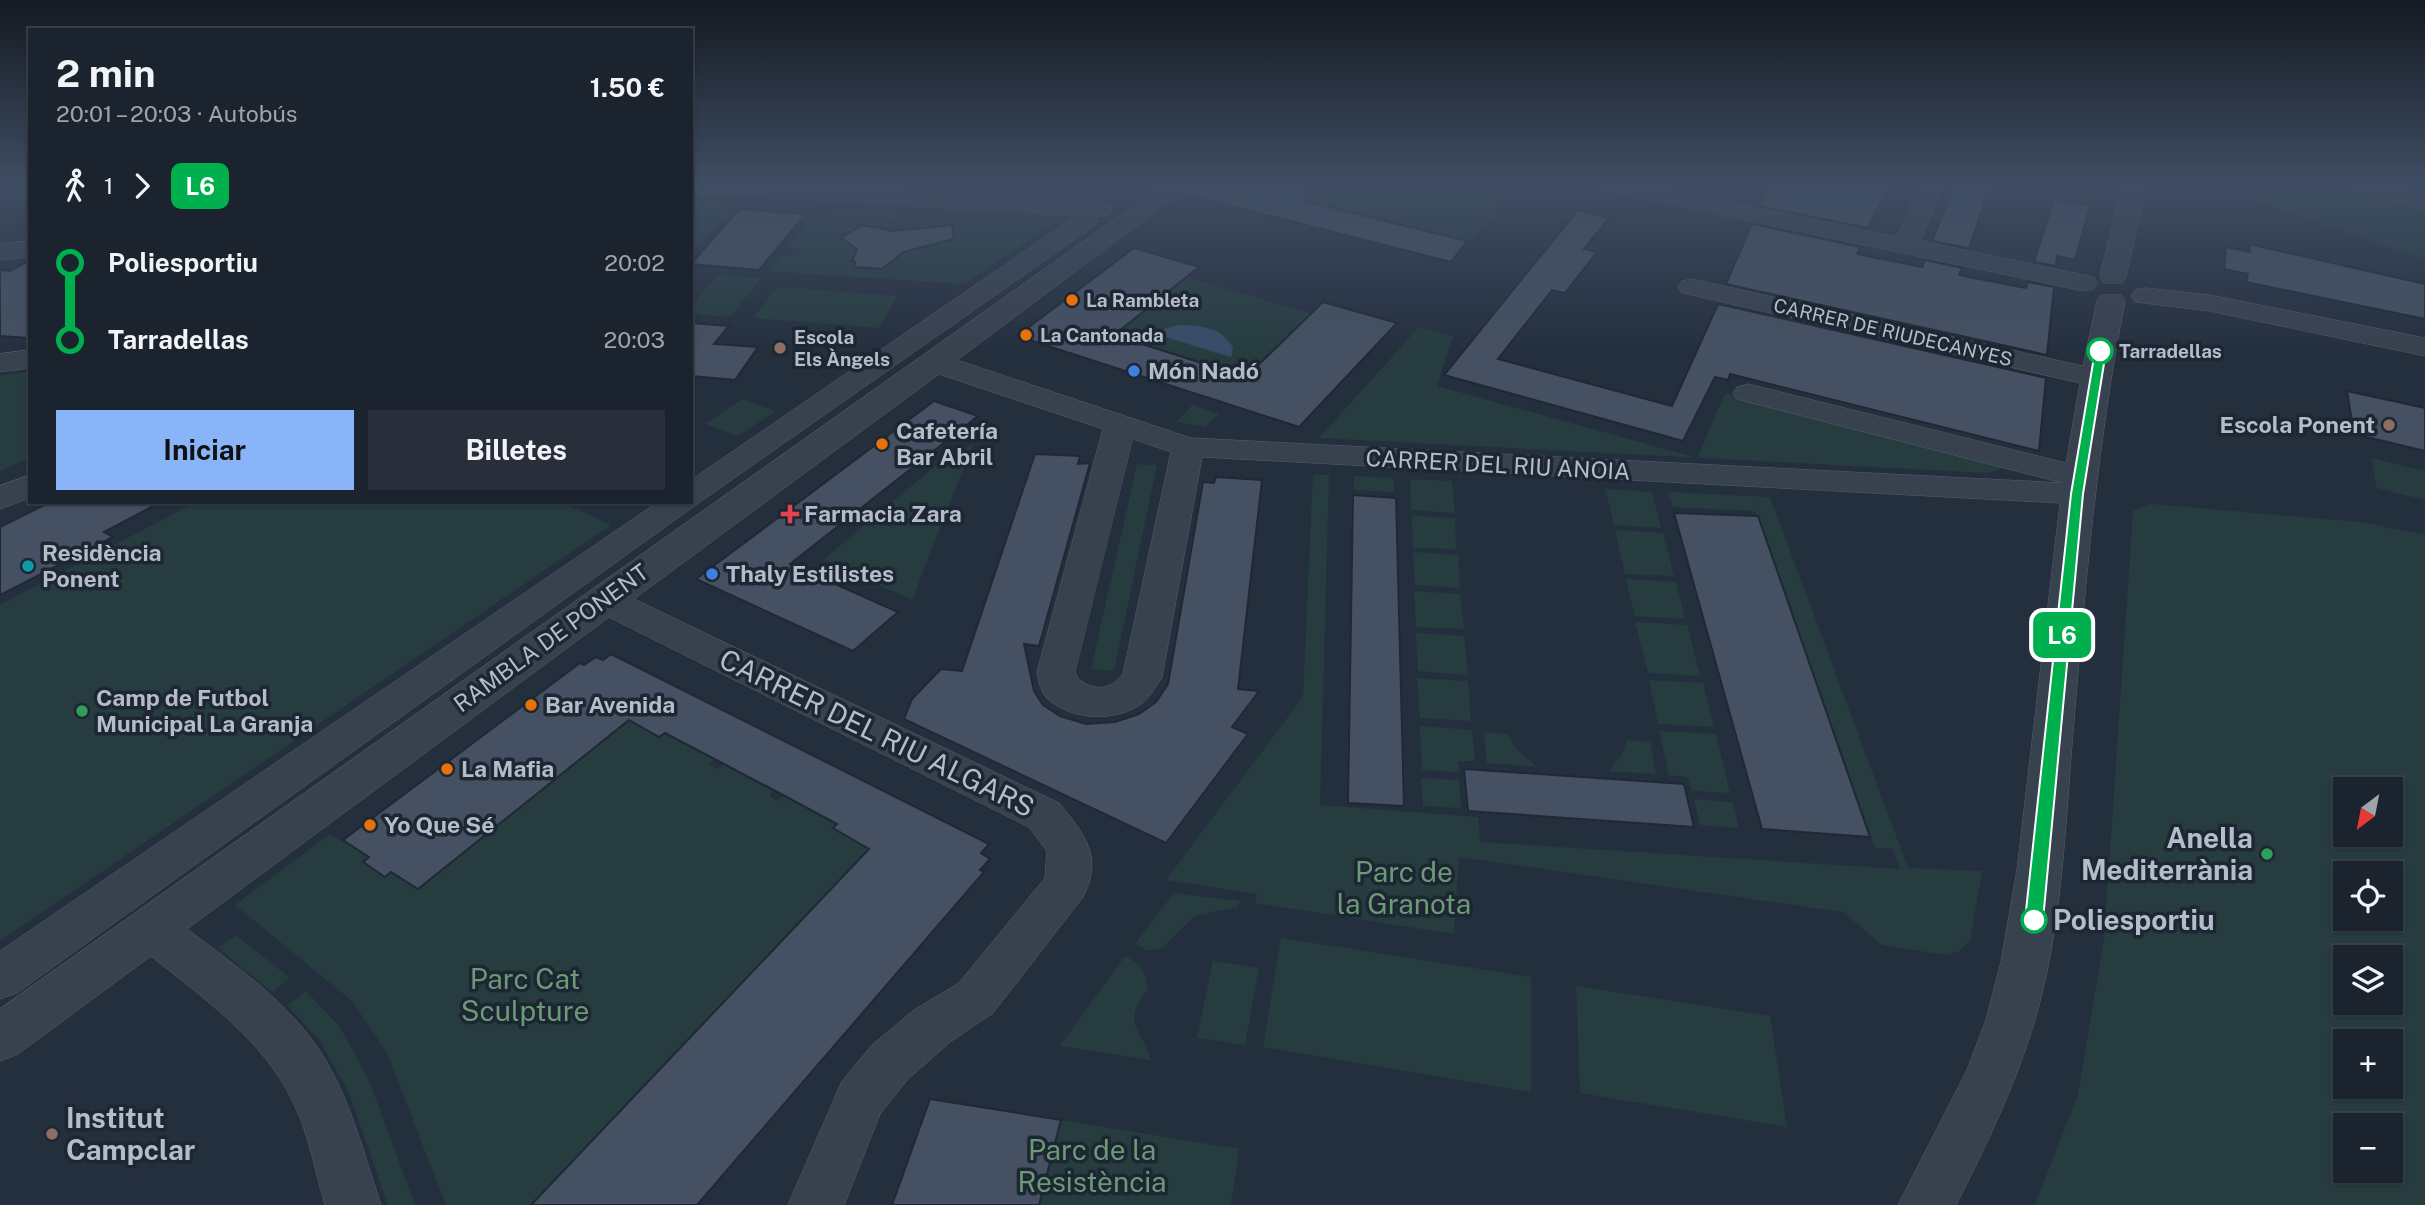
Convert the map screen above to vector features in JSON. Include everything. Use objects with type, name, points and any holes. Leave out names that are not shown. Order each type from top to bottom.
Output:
[{"type":"street","name":"RAMBLA DE PONENT","points":[[929,355],[1065,240]]},
{"type":"street","name":"RAMBLA DE PONENT","points":[[0,1038],[605,600],[929,355],[1098,240]]},
{"type":"street","points":[[1878,240],[2113,289],[2210,303],[2425,347]]},
{"type":"street","points":[[1906,246],[1908,240]]},
{"type":"street","points":[[1926,1205],[1996,1063],[2018,994],[2034,920],[2078,485],[2095,378],[2123,240]]},
{"type":"street","name":"CARRER DE RIUDECANYES","points":[[1692,287],[2095,378]]},
{"type":"street","points":[[693,494],[884,362],[895,371],[929,355]]},
{"type":"street","name":"CARRER DEL RIU ANOIA","points":[[929,355],[1120,426],[1188,447],[2078,485]]},
{"type":"street","points":[[0,363],[28,359]]},
{"type":"street","points":[[1748,393],[2078,485]]},
{"type":"street","points":[[1120,426],[1056,672],[1060,687],[1074,698],[1094,703],[1116,701],[1133,691],[1142,677],[1188,447]]},
{"type":"street","points":[[0,499],[28,486]]},
{"type":"street","name":"RAMBLA DE PONENT","points":[[0,978],[678,504]]},
{"type":"street","name":"CARRER DEL RIU ALGARS","points":[[605,600],[1044,815],[1069,847],[1067,884],[976,998],[932,1026],[890,1062],[860,1098],[816,1205]]},
{"type":"street","points":[[147,875],[168,915],[296,1057],[322,1109],[353,1205]]},
{"type":"green space","points":[[693,240],[703,240],[693,252]]},
{"type":"green space","points":[[793,240],[847,240],[857,249],[853,261],[890,264],[904,252],[902,240],[1029,240],[964,284],[768,271],[781,255],[797,256],[803,248],[788,247]]},
{"type":"green space","points":[[2370,240],[2425,240],[2425,259]]},
{"type":"green space","points":[[718,275],[761,278],[730,317],[693,314],[693,304]]},
{"type":"green space","points":[[1186,277],[1312,314],[1246,377],[1114,335]]},
{"type":"green space","points":[[777,287],[898,296],[878,328],[753,318]]},
{"type":"green space","points":[[1419,327],[1453,336],[1437,386],[1696,458],[1319,438]]},
{"type":"green space","points":[[28,372],[28,458],[0,471],[0,375]]},
{"type":"green space","points":[[1725,393],[2012,465],[1988,473],[1697,458]]},
{"type":"green space","points":[[742,399],[776,411],[738,436],[705,424]]},
{"type":"green space","points":[[1192,405],[1219,414],[1205,427],[1177,422]]},
{"type":"green space","points":[[974,442],[912,600],[823,560],[946,457],[953,459]]},
{"type":"green space","points":[[2371,458],[2425,471],[2425,500],[2377,488]]},
{"type":"green space","points":[[1137,464],[1157,465],[1114,671],[1091,669]]},
{"type":"green space","name":"Parc de la Granota","points":[[1313,475],[1329,475],[1320,805],[1478,817],[1480,842],[1900,869],[1893,849],[1875,848],[1758,516],[1754,511],[1673,507],[1668,492],[1770,497],[1908,868],[1982,871],[1970,940],[1960,951],[1946,955],[1882,945],[1843,912],[1459,857],[1454,934],[1255,903],[1257,894],[1166,880],[1303,697]]},
{"type":"green space","points":[[1354,476],[1393,478],[1394,492],[1354,490]]},
{"type":"green space","points":[[1410,479],[1452,481],[1455,513],[1411,510]]},
{"type":"green space","points":[[1605,489],[1652,492],[1661,528],[1614,525]]},
{"type":"green space","points":[[192,504],[566,504],[611,525],[0,941],[0,605]]},
{"type":"green space","name":"Anella Mediterrània","points":[[2151,504],[2360,522],[2425,535],[2425,1205],[2035,1205],[2078,1094],[2104,940],[2133,511]]},
{"type":"green space","points":[[1412,516],[1455,518],[1456,549],[1413,548]]},
{"type":"green space","points":[[1615,530],[1663,533],[1674,576],[1625,574]]},
{"type":"green space","points":[[1413,552],[1458,555],[1460,588],[1415,585]]},
{"type":"green space","points":[[1626,579],[1676,582],[1685,619],[1635,616]]},
{"type":"green space","points":[[1414,591],[1460,594],[1464,629],[1416,627]]},
{"type":"green space","points":[[1635,622],[1687,625],[1700,676],[1648,673]]},
{"type":"green space","points":[[1416,633],[1464,636],[1468,675],[1418,671]]},
{"type":"green space","points":[[1417,678],[1468,681],[1471,721],[1420,718]]},
{"type":"green space","points":[[1649,680],[1703,683],[1714,727],[1658,724]]},
{"type":"green space","name":"Parc Cat Sculpture","points":[[634,716],[655,728],[651,733],[659,737],[665,733],[714,759],[709,764],[717,769],[723,764],[773,791],[769,796],[777,801],[783,795],[837,824],[833,829],[842,834],[847,830],[874,844],[531,1205],[446,1205],[387,1053],[352,1001],[235,905],[330,834],[369,857],[363,863],[385,877],[391,872],[418,889]]},
{"type":"green space","points":[[1420,726],[1472,730],[1475,761],[1458,761],[1459,772],[1422,770]]},
{"type":"green space","points":[[1659,731],[1716,734],[1730,793],[1692,791],[1687,777],[1669,775]]},
{"type":"green space","points":[[1484,732],[1507,734],[1518,750],[1537,767],[1487,763]]},
{"type":"green space","points":[[1627,740],[1650,742],[1656,774],[1608,771],[1622,755]]},
{"type":"green space","points":[[1421,778],[1459,780],[1461,808],[1423,806]]},
{"type":"green space","points":[[1694,799],[1733,802],[1739,828],[1700,825]]},
{"type":"green space","points":[[1174,893],[1240,901],[1237,907],[1195,916],[1162,948],[1148,951],[1135,944]]},
{"type":"green space","points":[[236,935],[290,978],[272,992],[218,948]]},
{"type":"green space","points":[[1281,938],[1531,977],[1531,1092],[1263,1047]]},
{"type":"green space","points":[[1125,956],[1141,969],[1147,982],[1148,988],[1135,1010],[1134,1019],[1151,1060],[1060,1046]]},
{"type":"green space","points":[[1213,961],[1259,968],[1245,1045],[1197,1038]]},
{"type":"green space","points":[[1576,986],[1770,1016],[1787,1127],[1580,1093]]},
{"type":"green space","points":[[306,991],[340,1027],[369,1080],[415,1205],[388,1205],[349,1093],[320,1041],[287,1005]]},
{"type":"green space","name":"Parc de la Resistència","points":[[1061,1120],[1239,1149],[1231,1205],[1039,1205]]},
{"type":"water","points":[[1178,325],[1217,331],[1233,348],[1231,357],[1152,333]]},
{"type":"building","points":[[712,240],[784,240],[759,270],[693,264]]},
{"type":"building","points":[[844,240],[949,240],[904,252],[882,269],[854,267],[855,262],[852,261],[857,249]]},
{"type":"building","points":[[1366,240],[1467,241],[1451,262]]},
{"type":"building","points":[[1553,240],[1591,240],[1584,249],[1597,252],[1565,293],[1552,290],[1498,359],[1672,406],[1718,304],[2046,378],[2039,451],[1730,374],[1728,380],[1715,377],[1683,441],[1444,375]]},
{"type":"building","points":[[1745,240],[1828,240],[1860,247],[1857,254],[1922,267],[1925,260],[1962,268],[1959,275],[2026,288],[2028,282],[2054,287],[2047,355],[1726,284]]},
{"type":"building","points":[[1932,240],[1972,240],[1969,248]]},
{"type":"building","points":[[2041,240],[2080,240],[2075,260],[2057,256],[2056,266],[2034,262]]},
{"type":"building","points":[[2249,244],[2425,284],[2425,319],[2246,282],[2248,274],[2224,269],[2226,247],[2250,252]]},
{"type":"building","points":[[1134,248],[1199,267],[1114,335],[1246,377],[1323,302],[1397,323],[1299,427],[1017,336]]},
{"type":"building","points":[[28,261],[28,338],[0,336],[0,270],[10,271]]},
{"type":"building","points":[[693,323],[729,326],[714,344],[758,347],[735,380],[693,376]]},
{"type":"building","points":[[2347,391],[2425,408],[2425,451],[2354,434]]},
{"type":"building","points":[[934,401],[978,416],[790,564],[898,612],[853,651],[696,579]]},
{"type":"building","points":[[1035,454],[1080,456],[1078,464],[1090,463],[1039,646],[1024,644],[1034,691],[1043,705],[1060,716],[1086,724],[1115,722],[1139,714],[1156,702],[1168,684],[1203,482],[1214,483],[1216,477],[1262,480],[1238,689],[1259,691],[1232,727],[1248,734],[1166,843],[904,719],[912,699],[941,669],[962,671]]},
{"type":"building","points":[[1353,495],[1396,498],[1404,806],[1348,803]]},
{"type":"building","name":"Residència Ponent","points":[[46,504],[157,504],[104,532],[113,537],[0,595],[0,527]]},
{"type":"building","points":[[1674,513],[1758,516],[1870,837],[1762,829]]},
{"type":"building","points":[[611,654],[989,844],[981,853],[990,859],[980,870],[984,872],[697,1205],[531,1205],[869,849],[833,828],[837,824],[665,733],[659,737],[629,720],[418,889],[391,872],[385,877],[363,862],[369,857],[343,840],[580,663],[584,665],[596,657],[603,660]]},
{"type":"building","points":[[1464,769],[1684,784],[1694,827],[1468,811]]},
{"type":"building","points":[[930,1099],[1061,1120],[1039,1205],[892,1205]]},
{"type":"bus line","name":"L6","points":[[2034,920],[2077,494],[2100,351]]},
{"type":"place","name":"La Rambleta","points":[[1072,300]]},
{"type":"place","name":"La Cantonada","points":[[1026,335]]},
{"type":"place","name":"Escola Els Àngels","points":[[780,348]]},
{"type":"place","name":"Tarradellas","points":[[2100,351]]},
{"type":"place","name":"Món Nadó","points":[[1134,371]]},
{"type":"place","name":"Escola Ponent","points":[[2389,425]]},
{"type":"place","name":"Cafetería Bar Abril","points":[[882,444]]},
{"type":"place","name":"Farmacia Zara","points":[[790,514]]},
{"type":"place","name":"Residència Ponent","points":[[28,566]]},
{"type":"place","name":"Thaly Estilistes","points":[[712,574]]},
{"type":"place","name":"Bar Avenida","points":[[531,705]]},
{"type":"place","name":"Camp de Futbol Municipal La Granja","points":[[82,711]]},
{"type":"place","name":"La Mafia","points":[[447,769]]},
{"type":"place","name":"Yo Que Sé","points":[[370,825]]},
{"type":"place","name":"Anella Mediterrània","points":[[2267,854]]},
{"type":"place","name":"Poliesportiu","points":[[2034,920]]},
{"type":"place","name":"Institut Campclar","points":[[52,1134]]}]
